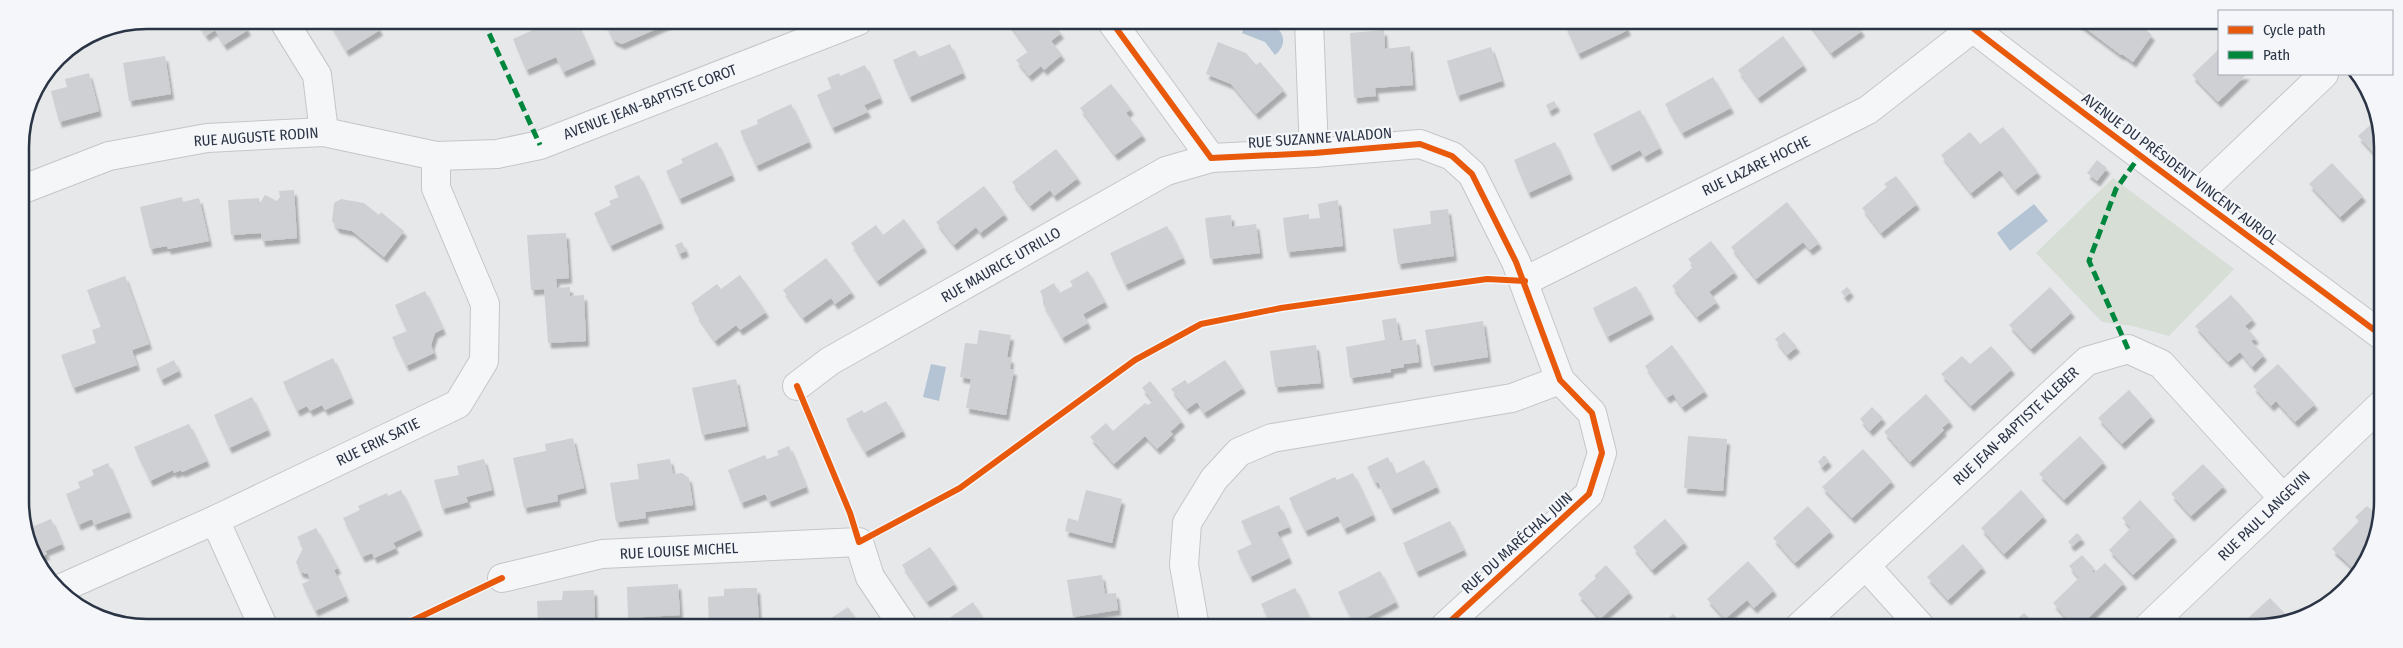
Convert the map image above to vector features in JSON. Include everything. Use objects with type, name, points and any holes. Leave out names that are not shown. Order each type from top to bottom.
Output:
[{"type":"street","points":[[289,29],[317,75],[324,132]]},
{"type":"street","name":"AVENUE JEAN-BAPTISTE COROT","points":[[436,156],[497,154],[540,145],[837,29]]},
{"type":"street","points":[[1118,29],[1211,158]]},
{"type":"street","points":[[1309,29],[1314,153]]},
{"type":"street","name":"RUE LAZARE HOCHE","points":[[1525,281],[1868,110],[1964,29]]},
{"type":"street","name":"AVENUE DU PRÉSIDENT VINCENT AURIOL","points":[[1974,29],[2024,69],[2374,330]]},
{"type":"street","points":[[2196,196],[2323,75]]},
{"type":"street","name":"RUE AUGUSTE RODIN","points":[[29,187],[108,156],[206,138],[324,132],[436,156]]},
{"type":"street","name":"RUE SUZANNE VALADON","points":[[1211,158],[1314,153],[1420,144],[1452,156],[1472,174],[1525,281]]},
{"type":"street","name":"RUE ERIK SATIE","points":[[65,587],[215,520],[458,404],[484,361],[485,304],[436,188],[436,156]]},
{"type":"street","name":"RUE MAURICE UTRILLO","points":[[797,386],[830,361],[1166,171],[1211,158]]},
{"type":"street","name":"RUE DU MARÉCHAL JUIN","points":[[1453,619],[1589,494],[1602,453],[1592,413],[1560,380],[1525,281]]},
{"type":"street","name":"RUE JEAN-BAPTISTE KLEBER","points":[[1808,619],[2087,361],[2128,349],[2161,364],[2283,498]]},
{"type":"street","points":[[1193,619],[1184,565],[1187,523],[1214,479],[1239,452],[1272,438],[1512,398],[1560,380]]},
{"type":"street","name":"RUE PAUL LANGEVIN","points":[[2156,619],[2374,411]]},
{"type":"street","points":[[215,520],[260,619]]},
{"type":"street","name":"RUE LOUISE MICHEL","points":[[502,578],[602,554],[859,542],[870,577],[898,619]]},
{"type":"street","points":[[1866,566],[1914,619]]},
{"type":"shaded area","points":[[2113,178],[2234,269],[2169,336],[2133,326],[2102,322],[2036,253]]},
{"type":"water","points":[[1243,29],[1278,29],[1283,37],[1282,46],[1275,55],[1265,42],[1242,33]]},
{"type":"water","points":[[2034,204],[2048,221],[2010,251],[1997,233]]},
{"type":"water","points":[[931,364],[946,367],[939,401],[923,397]]},
{"type":"building","points":[[202,29],[248,30],[224,45],[215,30],[206,36]]},
{"type":"building","points":[[333,29],[379,29],[380,30],[346,51]]},
{"type":"building","points":[[535,29],[580,29],[593,59],[563,72],[556,57],[526,70],[513,39]]},
{"type":"building","points":[[608,29],[656,29],[622,44],[613,40]]},
{"type":"building","points":[[1013,29],[1058,29],[1061,33],[1051,41],[1062,55],[1044,70],[1041,66],[1029,76],[1016,60],[1029,51]]},
{"type":"building","points":[[1567,29],[1628,30],[1578,54]]},
{"type":"building","points":[[1813,29],[1860,29],[1862,31],[1831,53]]},
{"type":"building","points":[[2086,29],[2145,29],[2152,35],[2133,62]]},
{"type":"building","points":[[1384,30],[1385,49],[1410,46],[1413,85],[1375,88],[1376,96],[1354,98],[1350,33]]},
{"type":"building","points":[[1783,36],[1804,65],[1758,98],[1738,70]]},
{"type":"building","points":[[1218,42],[1246,53],[1256,65],[1260,62],[1284,90],[1256,114],[1231,84],[1206,74]]},
{"type":"building","points":[[950,44],[963,73],[909,97],[893,60],[915,50],[919,57]]},
{"type":"building","points":[[1491,47],[1502,81],[1457,96],[1447,61]]},
{"type":"building","points":[[2218,50],[2218,75],[2246,75],[2218,102],[2192,75]]},
{"type":"building","points":[[165,56],[171,94],[129,101],[123,63]]},
{"type":"building","points":[[865,65],[880,98],[864,105],[868,112],[832,128],[817,95],[832,88],[827,78],[839,73],[840,76]]},
{"type":"building","points":[[89,73],[99,111],[59,122],[51,91],[67,87],[65,79]]},
{"type":"building","points":[[1713,77],[1731,108],[1682,133],[1665,104]]},
{"type":"building","points":[[1111,84],[1131,109],[1126,113],[1143,135],[1115,155],[1080,108]]},
{"type":"building","points":[[1554,101],[1557,106],[1549,111],[1546,105]]},
{"type":"building","points":[[791,104],[809,142],[756,166],[740,131],[758,124],[757,120]]},
{"type":"building","points":[[1640,110],[1660,148],[1644,157],[1640,150],[1610,166],[1593,134]]},
{"type":"building","points":[[2372,124],[2374,153],[2358,136]]},
{"type":"building","points":[[2003,127],[2038,172],[2015,190],[2000,170],[1971,193],[1941,155],[1970,132],[1980,144]]},
{"type":"building","points":[[717,142],[732,175],[679,199],[666,171],[683,163],[681,159]]},
{"type":"building","points":[[1555,142],[1570,174],[1528,193],[1514,160]]},
{"type":"building","points":[[1056,149],[1078,178],[1054,196],[1050,190],[1030,206],[1012,182]]},
{"type":"building","points":[[2097,160],[2107,168],[2097,181],[2087,173]]},
{"type":"building","points":[[2332,163],[2363,196],[2340,217],[2309,184]]},
{"type":"building","points":[[639,175],[661,223],[610,246],[594,213],[611,205],[609,201],[619,197],[614,186]]},
{"type":"building","points":[[1896,176],[1917,204],[1881,233],[1862,208],[1887,187],[1884,184]]},
{"type":"building","points":[[984,186],[1005,214],[980,233],[976,227],[954,245],[936,222]]},
{"type":"building","points":[[294,190],[297,238],[262,241],[261,233],[231,235],[228,200],[259,198],[260,203],[265,195],[277,201],[280,197],[279,191]]},
{"type":"building","points":[[182,197],[183,202],[199,198],[209,241],[168,249],[167,246],[150,249],[140,207]]},
{"type":"building","points":[[341,199],[364,203],[379,215],[381,212],[404,231],[384,257],[352,231],[337,228],[332,221],[334,203]]},
{"type":"building","points":[[1338,200],[1343,246],[1287,252],[1283,218],[1309,214],[1309,219],[1320,218],[1318,204]]},
{"type":"building","points":[[1787,202],[1819,243],[1810,250],[1803,242],[1756,279],[1731,247]]},
{"type":"building","points":[[1448,209],[1454,256],[1398,264],[1393,229],[1431,224],[1430,211]]},
{"type":"building","points":[[1231,215],[1232,227],[1256,224],[1260,253],[1210,259],[1205,218]]},
{"type":"building","points":[[904,219],[924,247],[877,281],[851,243],[876,225],[883,235]]},
{"type":"building","points":[[1167,226],[1183,258],[1125,285],[1110,253]]},
{"type":"building","points":[[566,233],[569,278],[556,279],[557,288],[570,287],[570,296],[584,295],[586,341],[548,343],[544,289],[531,290],[527,235]]},
{"type":"building","points":[[1711,241],[1735,272],[1709,292],[1717,302],[1697,317],[1672,286],[1694,266],[1688,259]]},
{"type":"building","points":[[682,242],[686,251],[679,254],[675,245]]},
{"type":"building","points":[[826,258],[852,292],[835,304],[831,298],[803,318],[783,290]]},
{"type":"building","points":[[1088,271],[1105,302],[1083,314],[1088,323],[1062,338],[1043,304],[1040,291],[1054,283],[1059,293],[1073,286],[1070,281]]},
{"type":"building","points":[[740,275],[766,312],[740,330],[736,325],[715,341],[696,314],[698,313],[691,303],[717,284],[721,289]]},
{"type":"building","points":[[125,276],[149,344],[132,350],[137,365],[73,388],[61,355],[96,343],[92,330],[101,327],[87,290]]},
{"type":"building","points":[[1636,286],[1651,314],[1607,337],[1593,308]]},
{"type":"building","points":[[1847,287],[1851,291],[1845,297],[1841,292]]},
{"type":"building","points":[[2050,287],[2072,312],[2031,349],[2009,325]]},
{"type":"building","points":[[425,291],[443,329],[435,333],[431,345],[434,353],[406,366],[392,337],[407,331],[395,305]]},
{"type":"building","points":[[2231,295],[2253,319],[2245,326],[2256,338],[2251,341],[2264,355],[2252,367],[2240,352],[2228,362],[2195,326]]},
{"type":"building","points":[[1396,318],[1400,341],[1416,339],[1419,362],[1404,364],[1404,367],[1391,369],[1391,372],[1350,378],[1346,347],[1385,340],[1382,320]]},
{"type":"building","points":[[1483,321],[1488,357],[1431,366],[1425,330]]},
{"type":"building","points":[[979,330],[1011,335],[1007,357],[1011,358],[1010,369],[1014,370],[1006,415],[966,408],[971,379],[960,377],[965,343],[977,344]]},
{"type":"building","points":[[1784,332],[1797,347],[1787,355],[1775,339]]},
{"type":"building","points":[[1316,345],[1321,383],[1275,387],[1270,351]]},
{"type":"building","points":[[1672,345],[1705,391],[1682,407],[1673,394],[1667,398],[1645,366]]},
{"type":"building","points":[[1991,346],[2012,369],[1971,406],[1941,374],[1962,356],[1970,364]]},
{"type":"building","points":[[333,358],[351,398],[325,410],[322,405],[310,411],[307,406],[297,411],[283,382]]},
{"type":"building","points":[[174,360],[179,371],[161,380],[156,369]]},
{"type":"building","points":[[1225,360],[1243,388],[1204,413],[1197,402],[1187,409],[1171,389],[1185,380],[1188,384]]},
{"type":"building","points":[[2278,364],[2315,404],[2295,422],[2276,401],[2271,406],[2253,386]]},
{"type":"building","points":[[736,379],[746,426],[702,435],[692,388]]},
{"type":"building","points":[[1150,381],[1182,421],[1170,432],[1173,434],[1157,449],[1145,436],[1114,464],[1090,437],[1106,423],[1113,431],[1145,403],[1148,405],[1153,401],[1142,388]]},
{"type":"building","points":[[2129,390],[2152,416],[2122,444],[2098,418]]},
{"type":"building","points":[[1926,394],[1950,421],[1942,428],[1944,430],[1910,462],[1884,432]]},
{"type":"building","points":[[252,397],[268,430],[229,448],[214,415]]},
{"type":"building","points":[[886,401],[903,431],[865,452],[846,419],[862,410],[864,413]]},
{"type":"building","points":[[1872,407],[1883,418],[1870,431],[1860,419]]},
{"type":"building","points":[[189,424],[207,461],[182,472],[181,470],[174,473],[173,470],[150,481],[134,447]]},
{"type":"building","points":[[1688,436],[1727,439],[1723,491],[1684,488]]},
{"type":"building","points":[[2080,436],[2104,462],[2064,500],[2039,474]]},
{"type":"building","points":[[573,438],[584,488],[557,495],[558,501],[524,508],[513,458],[546,451],[545,444]]},
{"type":"building","points":[[789,446],[806,487],[769,502],[765,494],[741,503],[728,470],[765,455],[767,459],[779,455],[777,451]]},
{"type":"building","points":[[1863,449],[1892,481],[1852,518],[1822,487]]},
{"type":"building","points":[[1824,455],[1829,461],[1822,467],[1818,462]]},
{"type":"building","points":[[1388,457],[1395,474],[1424,460],[1437,487],[1391,509],[1378,482],[1375,483],[1367,467]]},
{"type":"building","points":[[484,459],[492,490],[466,497],[468,502],[442,509],[434,480],[459,475],[457,466]]},
{"type":"building","points":[[670,459],[673,474],[682,473],[689,478],[693,505],[645,512],[646,518],[616,522],[610,483],[639,479],[637,464]]},
{"type":"building","points":[[108,463],[129,512],[94,525],[92,519],[78,525],[66,494],[80,488],[78,482],[94,475],[92,470]]},
{"type":"building","points":[[2203,464],[2224,486],[2191,516],[2171,494]]},
{"type":"building","points":[[1353,473],[1373,515],[1344,529],[1338,516],[1305,531],[1289,498],[1335,477],[1337,480]]},
{"type":"building","points":[[401,490],[420,530],[393,543],[396,548],[374,558],[372,553],[362,557],[343,518],[360,510],[358,506],[387,493],[388,496]]},
{"type":"building","points":[[1086,490],[1122,499],[1112,543],[1065,531],[1068,518],[1078,521]]},
{"type":"building","points":[[2021,490],[2044,516],[2004,554],[1981,528]]},
{"type":"building","points":[[2140,500],[2174,536],[2133,575],[2109,550],[2131,528],[2122,518]]},
{"type":"building","points":[[1279,505],[1289,527],[1277,532],[1289,558],[1250,577],[1237,551],[1252,544],[1241,521]]},
{"type":"building","points":[[1808,506],[1831,531],[1795,563],[1773,538]]},
{"type":"building","points":[[2367,506],[2374,512],[2365,546],[2353,568],[2332,549],[2359,521],[2355,517]]},
{"type":"building","points":[[51,519],[62,544],[45,551],[47,554],[43,556],[31,523],[34,526]]},
{"type":"building","points":[[1665,519],[1685,542],[1652,570],[1633,547]]},
{"type":"building","points":[[1450,521],[1464,550],[1416,572],[1403,543]]},
{"type":"building","points":[[316,528],[338,568],[334,570],[346,596],[315,611],[302,584],[310,580],[308,574],[300,572],[296,562],[303,548],[297,537]]},
{"type":"building","points":[[2077,533],[2082,538],[2072,546],[2068,542]]},
{"type":"building","points":[[1963,544],[1983,567],[1948,600],[1927,577]]},
{"type":"building","points":[[930,547],[955,584],[927,602],[902,565]]},
{"type":"building","points":[[2082,555],[2094,568],[2092,571],[2094,573],[2105,563],[2124,583],[2087,619],[2067,619],[2053,603],[2079,578],[2069,566]]},
{"type":"building","points":[[1748,561],[1774,590],[1754,608],[1747,600],[1725,619],[1707,599]]},
{"type":"building","points":[[1606,565],[1630,592],[1600,619],[1578,594],[1596,578],[1594,576]]},
{"type":"building","points":[[1380,571],[1396,602],[1364,619],[1352,619],[1338,592]]},
{"type":"building","points":[[1102,575],[1105,594],[1116,593],[1118,610],[1073,617],[1067,580]]},
{"type":"building","points":[[678,584],[680,615],[628,618],[627,587]]},
{"type":"building","points":[[757,588],[759,619],[709,619],[708,597],[724,596],[724,589]]},
{"type":"building","points":[[1295,588],[1310,619],[1268,619],[1261,604]]},
{"type":"building","points":[[594,590],[595,619],[538,619],[537,601],[562,600],[563,591]]},
{"type":"building","points":[[2270,598],[2286,615],[2264,619],[2247,619]]},
{"type":"building","points":[[973,602],[984,619],[948,619]]},
{"type":"building","points":[[848,607],[856,619],[830,619]]},
{"type":"building","points":[[2024,613],[2030,619],[2017,619]]},
{"type":"building","points":[[1673,614],[1678,619],[1668,619]]},
{"type":"marked path","points":[[487,29],[540,145]]},
{"type":"marked path","points":[[2128,349],[2089,261],[2116,189],[2141,154]]},
{"type":"cycle path","points":[[1117,29],[1211,158],[1314,153],[1420,144],[1452,156],[1472,174],[1516,262],[1560,380],[1592,413],[1602,453],[1589,494],[1453,619]]},
{"type":"cycle path","points":[[1974,29],[2120,141],[2374,330]]},
{"type":"cycle path","points":[[797,386],[850,513],[859,542],[960,488],[1135,360],[1201,324],[1281,308],[1487,279],[1525,281]]},
{"type":"cycle path","points":[[416,619],[502,578]]}]
